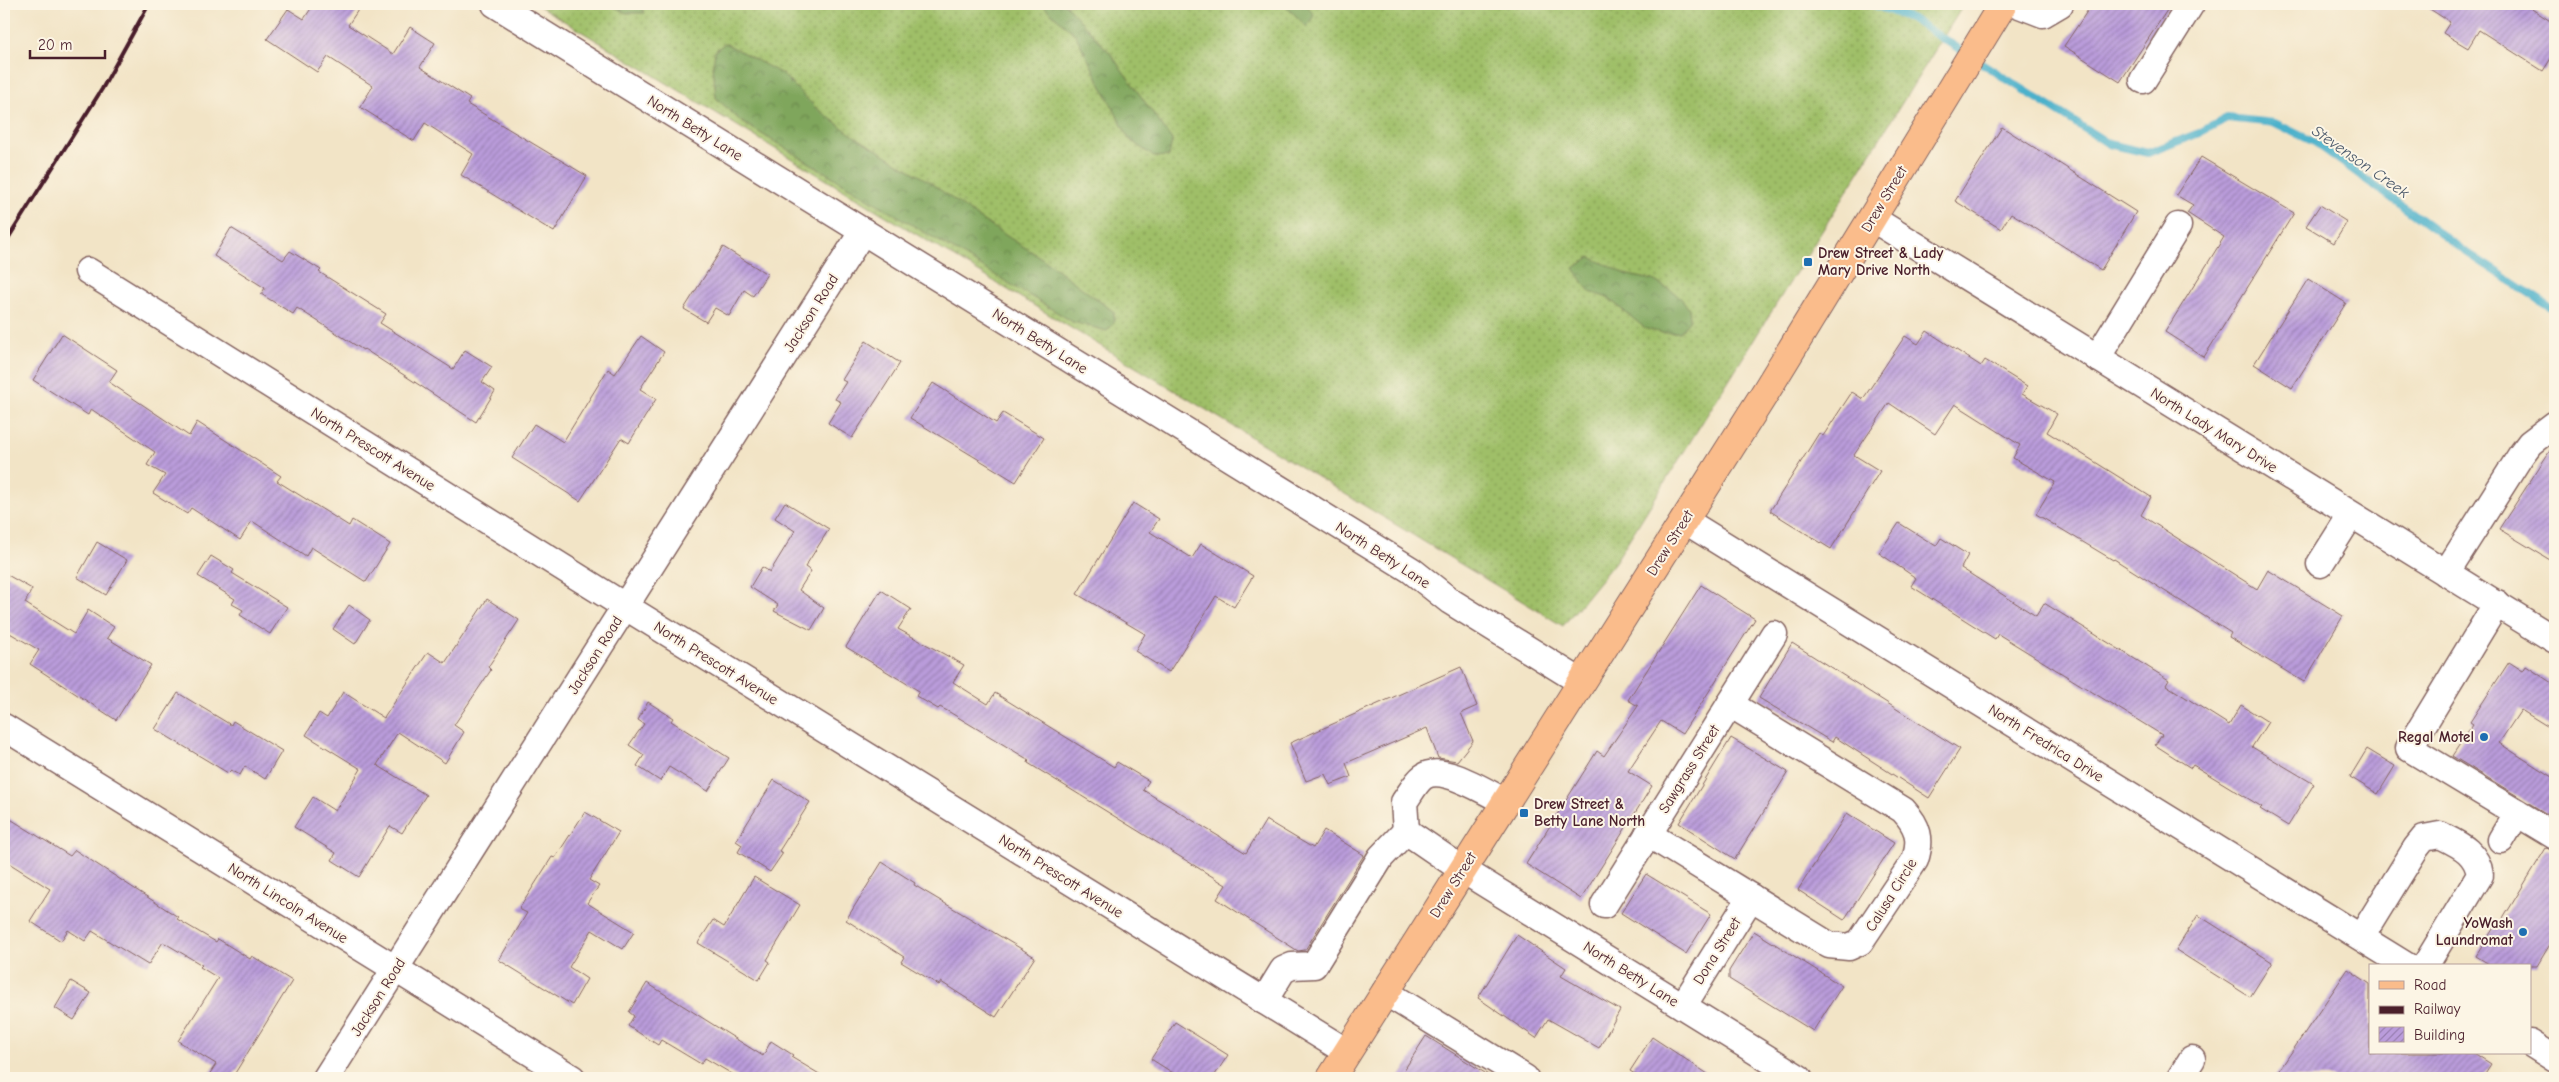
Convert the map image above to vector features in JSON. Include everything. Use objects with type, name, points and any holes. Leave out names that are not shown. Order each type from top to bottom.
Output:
[{"type":"main road","name":"Drew Street","points":[[1331,1078],[1873,219],[1924,131],[2005,8]]},
{"type":"street","name":"North Betty Lane","points":[[495,4],[1411,570],[1450,601],[1581,682]]},
{"type":"street","points":[[2005,8],[2043,14],[2060,4]]},
{"type":"street","points":[[2143,80],[2191,4]]},
{"type":"street","name":"North Lady Mary Drive","points":[[1873,219],[2555,640]]},
{"type":"street","points":[[2098,358],[2178,226]]},
{"type":"street","name":"Jackson Road","points":[[326,1078],[626,607],[862,231]]},
{"type":"street","name":"North Prescott Avenue","points":[[88,270],[626,607],[1347,1052]]},
{"type":"street","points":[[2446,573],[2521,455],[2530,444],[2555,424]]},
{"type":"street","points":[[2320,564],[2351,515]]},
{"type":"street","name":"North Fredrica Drive","points":[[1684,520],[2404,964]]},
{"type":"street","points":[[2497,603],[2409,748],[2555,836]]},
{"type":"street","name":"Sawgrass Street","points":[[1604,905],[1774,634]]},
{"type":"street","name":"Calusa Circle","points":[[1648,834],[1829,945],[1849,947],[1860,942],[1868,934],[1915,860],[1920,846],[1919,835],[1914,821],[1903,810],[1730,704]]},
{"type":"street","name":"North Lincoln Avenue","points":[[4,727],[572,1078]]},
{"type":"street","points":[[1264,1001],[1283,970],[1292,966],[1304,967],[1314,965],[1381,857],[1406,831],[1404,802],[1423,777],[1437,772],[1460,779],[1506,802]]},
{"type":"street","points":[[2501,840],[2517,813]]},
{"type":"street","name":"North Betty Lane","points":[[1406,831],[1464,870],[1799,1078]]},
{"type":"street","points":[[2361,937],[2416,848],[2424,838],[2440,834],[2467,850],[2478,861],[2480,876],[2426,964]]},
{"type":"street","name":"Dona Street","points":[[1683,1006],[1750,896]]},
{"type":"street","points":[[1386,992],[1525,1078]]},
{"type":"street","points":[[2532,1044],[2555,1059]]},
{"type":"street","points":[[2552,1078],[2555,1073]]},
{"type":"green space","points":[[536,4],[1964,4],[1615,562],[1563,626]]},
{"type":"green space","points":[[609,4],[639,4],[645,13],[626,13]]},
{"type":"green space","points":[[1041,4],[1065,4],[1110,53],[1172,140],[1169,156],[1154,157],[1129,139],[1075,34]]},
{"type":"green space","points":[[1284,4],[1306,4],[1314,15],[1307,27]]},
{"type":"green space","points":[[725,43],[782,74],[815,107],[851,134],[928,181],[977,217],[1043,259],[1114,312],[1114,323],[1107,331],[1073,322],[742,122],[716,98],[713,65],[715,51]]},
{"type":"green space","points":[[1590,257],[1628,275],[1653,280],[1677,294],[1689,308],[1690,319],[1680,332],[1663,333],[1646,329],[1608,298],[1590,292],[1574,268]]},
{"type":"building","points":[[314,4],[362,4],[348,25],[393,54],[410,27],[435,43],[420,67],[470,99],[467,104],[587,176],[554,232],[461,175],[473,154],[425,123],[414,141],[360,107],[373,86],[328,57],[317,72],[267,39],[288,9],[304,19]]},
{"type":"building","points":[[2092,4],[2171,4],[2120,82],[2064,46]]},
{"type":"building","points":[[2422,4],[2524,4],[2555,24],[2555,52],[2543,71],[2479,30],[2468,48],[2443,33],[2450,22]]},
{"type":"building","points":[[2002,127],[2136,212],[2101,270],[2011,213],[2001,229],[1955,201]]},
{"type":"building","points":[[2201,157],[2294,213],[2204,357],[2165,332],[2224,237],[2187,213],[2193,205],[2176,195]]},
{"type":"building","points":[[2320,205],[2347,222],[2334,243],[2306,226]]},
{"type":"building","points":[[231,228],[283,260],[290,251],[321,270],[319,272],[386,314],[380,323],[453,369],[465,350],[492,367],[482,382],[495,391],[476,422],[297,308],[293,314],[261,294],[265,288],[214,256]]},
{"type":"building","points":[[723,247],[767,274],[753,296],[744,290],[729,316],[715,308],[706,322],[684,309]]},
{"type":"building","points":[[2308,279],[2346,303],[2292,388],[2254,364]]},
{"type":"building","points":[[1927,331],[1981,366],[1985,360],[2027,386],[2022,394],[2057,414],[2047,432],[2151,497],[2141,515],[2257,589],[2268,570],[2343,616],[2304,682],[2229,637],[2231,633],[2114,559],[2036,514],[2055,482],[2013,458],[2020,445],[1955,404],[1935,434],[1889,403],[1854,455],[1880,471],[1831,549],[1770,511],[1819,433],[1823,436],[1852,392],[1863,399],[1905,336],[1918,344]]},
{"type":"building","points":[[62,334],[117,370],[109,382],[189,436],[197,422],[281,476],[277,481],[349,526],[352,520],[390,544],[366,582],[311,547],[306,556],[252,521],[240,540],[191,508],[187,514],[153,493],[165,475],[147,465],[155,452],[91,409],[88,415],[33,380]]},
{"type":"building","points":[[641,336],[664,352],[640,389],[656,399],[629,443],[621,438],[580,501],[512,458],[534,424],[563,442],[608,369],[615,374]]},
{"type":"building","points":[[866,341],[900,363],[852,438],[828,423],[841,402],[835,399],[846,382],[842,380]]},
{"type":"building","points":[[933,383],[996,423],[1003,413],[1044,438],[1016,482],[910,418]]},
{"type":"building","points":[[2555,443],[2555,563],[2499,529]]},
{"type":"building","points":[[785,502],[829,529],[805,567],[811,571],[799,590],[824,608],[811,630],[774,611],[778,605],[750,587],[762,567],[770,572],[795,531],[775,518]]},
{"type":"building","points":[[1133,503],[1159,519],[1150,532],[1192,558],[1201,544],[1253,576],[1234,607],[1216,596],[1169,672],[1135,651],[1145,634],[1077,594]]},
{"type":"building","points":[[1899,523],[1936,546],[1941,538],[1968,555],[1961,568],[2036,616],[2044,603],[2169,680],[2166,685],[2229,725],[2241,705],[2268,722],[2252,747],[2314,784],[2288,826],[2260,809],[2262,807],[2193,765],[2191,768],[2155,745],[2162,735],[1998,634],[1995,639],[1911,586],[1916,578],[1879,553]]},
{"type":"building","points":[[97,542],[127,560],[106,595],[77,577]]},
{"type":"building","points":[[211,556],[234,570],[232,573],[287,607],[270,634],[240,615],[243,610],[232,604],[235,599],[198,576]]},
{"type":"building","points":[[4,573],[32,589],[25,603],[74,634],[88,610],[114,627],[107,638],[151,665],[116,720],[30,664],[39,650],[8,632],[4,641]]},
{"type":"building","points":[[1701,585],[1755,619],[1682,734],[1661,721],[1628,771],[1652,786],[1581,899],[1526,864],[1597,751],[1604,756],[1638,706],[1628,700]]},
{"type":"building","points":[[881,590],[911,609],[898,629],[964,665],[953,682],[988,704],[995,693],[1114,767],[1117,762],[1149,781],[1143,790],[1246,853],[1266,820],[1313,848],[1324,830],[1364,855],[1305,950],[1298,951],[1217,899],[1226,885],[1028,763],[1029,760],[951,713],[940,707],[938,709],[916,696],[919,691],[846,647]]},
{"type":"building","points":[[487,599],[519,620],[488,667],[491,670],[454,725],[464,732],[445,763],[398,732],[377,765],[426,795],[402,833],[390,826],[359,877],[332,860],[336,853],[294,827],[313,797],[335,811],[361,769],[306,735],[319,713],[327,718],[343,692],[384,718],[428,652],[445,663]]},
{"type":"building","points":[[349,605],[370,620],[355,644],[333,629]]},
{"type":"building","points":[[1792,643],[1960,749],[1929,798],[1835,737],[1832,742],[1759,698]]},
{"type":"building","name":"Regal Motel","points":[[2509,662],[2523,671],[2526,666],[2555,685],[2555,731],[2521,710],[2499,743],[2555,779],[2555,819],[2452,756],[2473,724],[2470,722]]},
{"type":"building","points":[[1461,667],[1477,706],[1461,713],[1473,741],[1457,761],[1438,758],[1427,728],[1346,763],[1351,777],[1330,785],[1325,774],[1306,781],[1290,743]]},
{"type":"building","points":[[178,693],[231,725],[233,721],[282,751],[265,779],[245,766],[240,775],[231,770],[228,773],[155,729]]},
{"type":"building","points":[[648,702],[673,718],[671,721],[729,758],[708,791],[669,767],[660,781],[637,766],[644,755],[629,745],[644,724],[638,720]]},
{"type":"building","points":[[1731,738],[1788,772],[1735,859],[1679,823]]},
{"type":"building","points":[[2367,749],[2395,766],[2378,794],[2350,777]]},
{"type":"building","points":[[774,780],[810,802],[779,851],[783,853],[770,872],[738,852],[742,845],[736,841]]},
{"type":"building","points":[[585,812],[619,832],[589,880],[599,886],[587,903],[634,932],[623,949],[592,930],[569,967],[587,979],[572,1005],[499,960],[527,913],[519,909],[552,857],[555,858]]},
{"type":"building","points":[[1847,813],[1894,843],[1844,920],[1798,890]]},
{"type":"building","points":[[4,815],[70,856],[75,850],[178,917],[177,919],[216,942],[218,939],[250,959],[252,956],[292,981],[232,1078],[207,1078],[216,1064],[178,1041],[218,978],[200,967],[202,965],[163,942],[148,965],[92,931],[85,941],[68,930],[61,941],[30,921],[50,889],[4,860]]},
{"type":"building","name":"YoWash Laundromat","points":[[2546,848],[2555,851],[2555,936],[2537,966],[2532,966],[2532,964],[2489,964],[2476,956],[2495,926],[2498,927]]},
{"type":"building","points":[[882,862],[915,883],[914,885],[1035,957],[996,1017],[941,982],[939,985],[901,962],[904,957],[846,920]]},
{"type":"building","points":[[1646,874],[1711,914],[1686,954],[1621,913]]},
{"type":"building","points":[[754,877],[800,905],[767,960],[770,962],[759,980],[698,943],[713,920],[724,927]]},
{"type":"building","points":[[2198,915],[2272,962],[2250,997],[2176,950]]},
{"type":"building","points":[[1754,931],[1842,986],[1813,1031],[1729,979],[1729,971]]},
{"type":"building","points":[[1517,935],[1566,968],[1561,976],[1620,1010],[1599,1048],[1548,1019],[1536,1038],[1478,998]]},
{"type":"building","points":[[2348,969],[2369,983],[2369,1054],[2476,1054],[2491,1064],[2482,1078],[2274,1078]]},
{"type":"building","points":[[71,981],[91,993],[74,1020],[55,1008]]},
{"type":"building","points":[[647,983],[763,1056],[771,1041],[793,1055],[791,1057],[826,1078],[739,1078],[705,1058],[701,1064],[661,1040],[658,1045],[628,1026],[634,1016],[629,1012]]},
{"type":"building","points":[[1175,1022],[1228,1055],[1213,1078],[1181,1078],[1151,1059]]},
{"type":"building","points":[[1426,1036],[1493,1078],[1399,1078]]},
{"type":"building","points":[[1652,1037],[1714,1078],[1641,1078],[1630,1071]]},
{"type":"waterway","name":"Stevenson Creek","points":[[1872,4],[1912,19],[2109,144],[2148,153],[2199,133],[2227,118],[2275,123],[2316,143],[2460,248],[2555,310]]},
{"type":"railway","points":[[4,245],[102,89],[149,4]]},
{"type":"place","name":"Drew Street & Lady Mary Drive North","points":[[1808,262]]},
{"type":"place","name":"Regal Motel","points":[[2484,737]]},
{"type":"place","name":"Drew Street & Betty Lane North","points":[[1524,813]]},
{"type":"place","name":"YoWash Laundromat","points":[[2523,932]]}]
